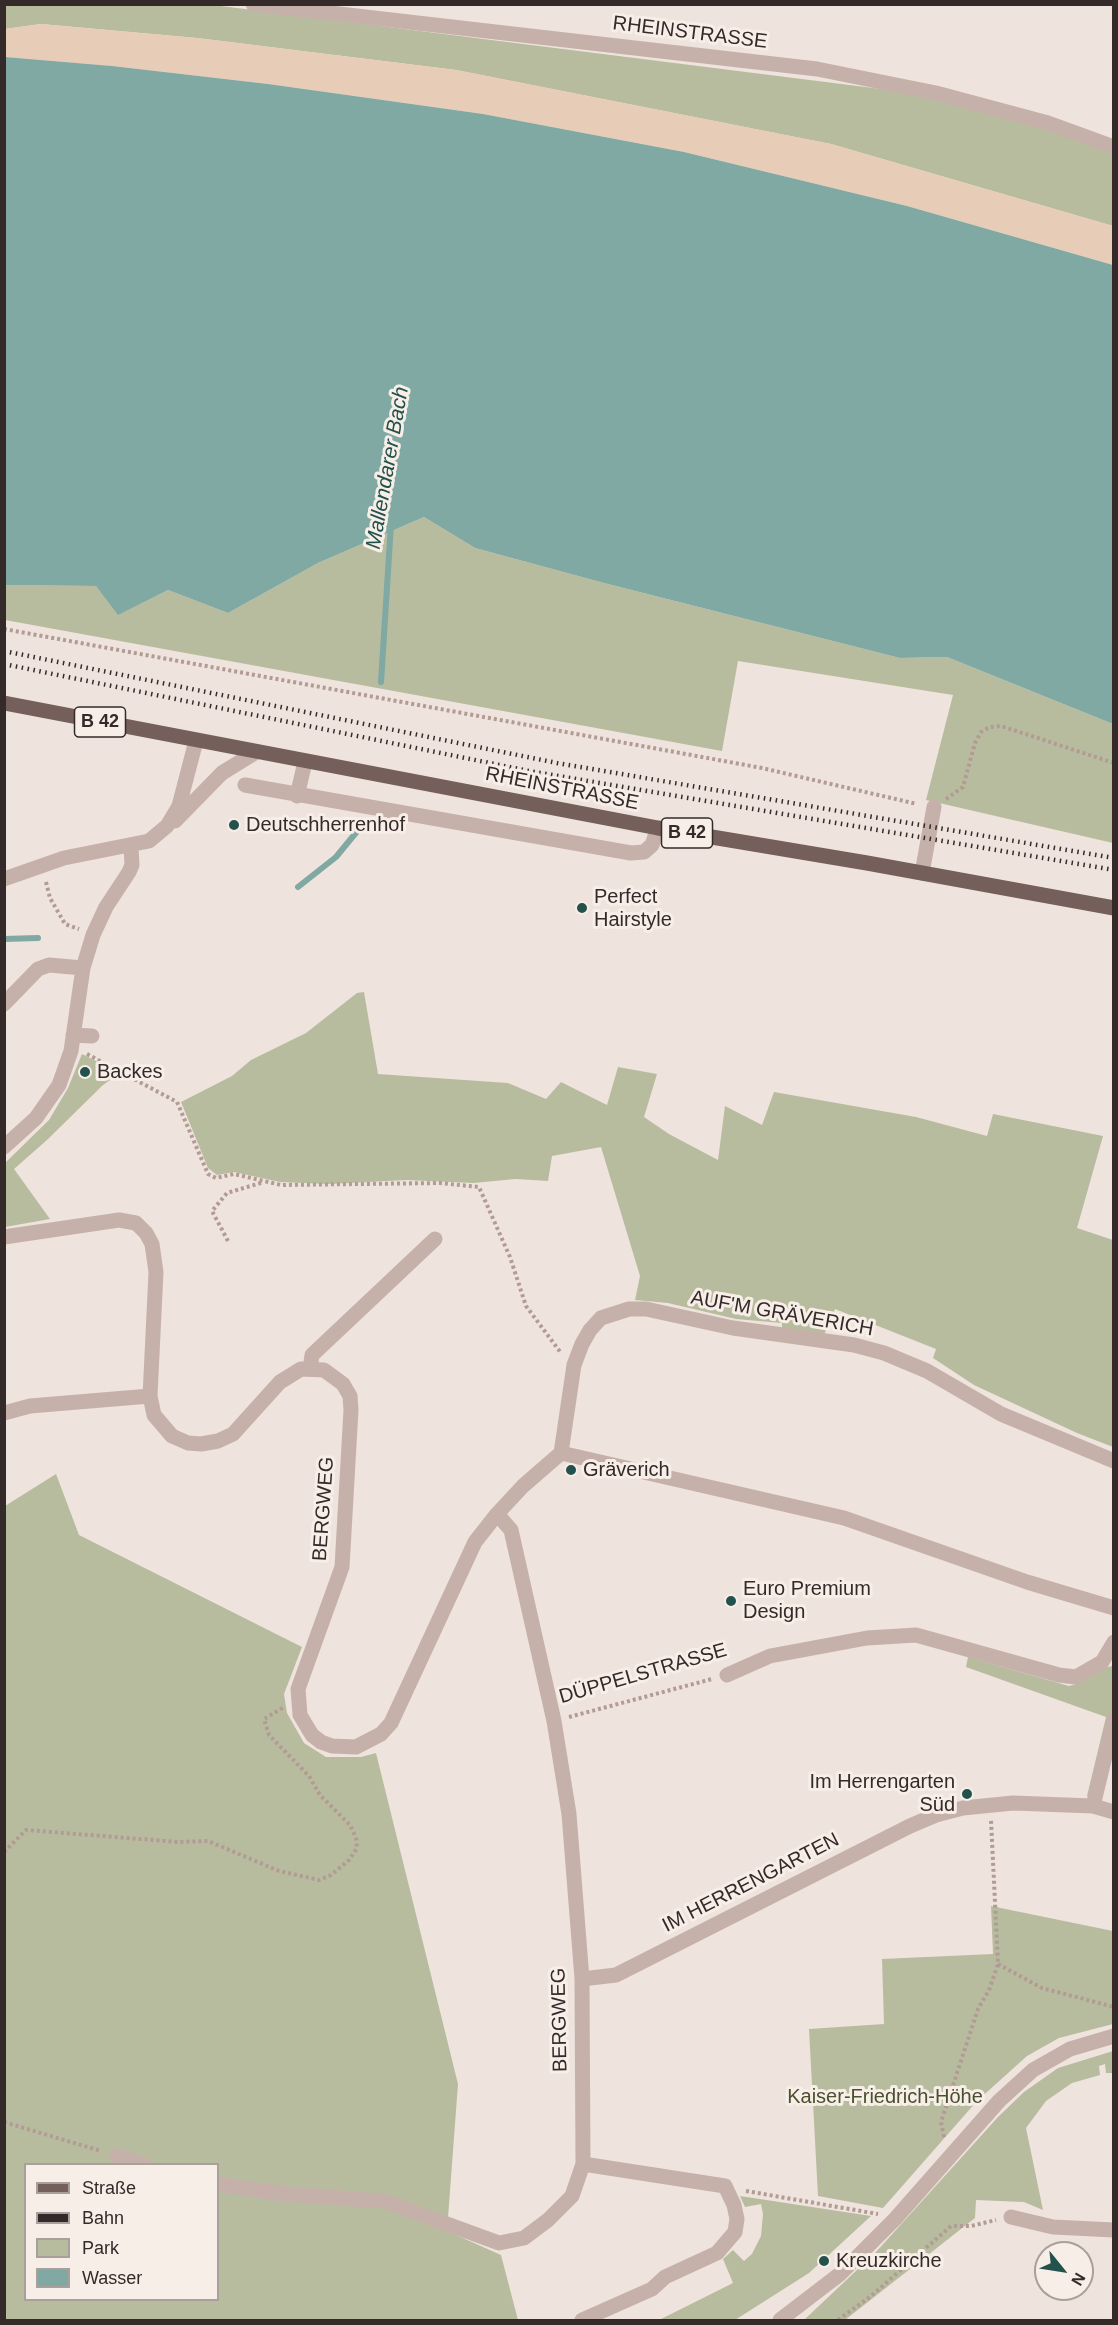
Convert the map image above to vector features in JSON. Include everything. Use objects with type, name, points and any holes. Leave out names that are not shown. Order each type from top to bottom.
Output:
[{"type":"main road","name":"RHEINSTRASSE","points":[[4,703],[658,828],[1113,908]]},
{"type":"street","name":"RHEINSTRASSE","points":[[254,4],[817,69],[936,93],[1048,123],[1113,147]]},
{"type":"street","points":[[167,826],[183,795],[196,741]]},
{"type":"street","points":[[4,879],[41,865],[149,842],[167,826],[180,819],[222,773],[256,752]]},
{"type":"street","points":[[297,796],[305,762]]},
{"type":"street","points":[[245,785],[297,796],[631,853],[644,852],[652,845],[658,828]]},
{"type":"street","points":[[922,873],[934,807]]},
{"type":"street","points":[[4,1147],[36,1118],[59,1085],[73,1040],[84,968],[93,935],[106,907],[129,872],[132,865],[131,847]]},
{"type":"street","points":[[4,1004],[38,969],[49,965],[84,968]]},
{"type":"street","points":[[73,1040],[92,1036]]},
{"type":"street","points":[[4,1237],[119,1220],[136,1223],[146,1233],[152,1244],[156,1272],[150,1396],[154,1415],[172,1436],[188,1443],[218,1441],[232,1434],[280,1382],[301,1369],[310,1369],[312,1355],[435,1239]]},
{"type":"street","name":"AUF'M GRÄVERICH","points":[[561,1453],[574,1365],[590,1330],[601,1318],[613,1312],[646,1309],[733,1328],[854,1345],[927,1371],[1001,1414],[1113,1461]]},
{"type":"street","name":"BERGWEG","points":[[310,1369],[324,1370],[343,1384],[350,1396],[351,1410],[342,1567],[302,1672],[298,1702],[300,1715],[312,1735],[332,1746],[356,1747],[381,1734],[394,1718],[475,1542],[523,1486],[561,1453]]},
{"type":"street","points":[[4,1413],[30,1406],[150,1396]]},
{"type":"street","points":[[561,1453],[844,1518],[1027,1582],[1113,1608]]},
{"type":"street","name":"BERGWEG","points":[[219,2184],[284,2194],[384,2201],[499,2243],[524,2238],[548,2220],[572,2196],[583,2164],[582,1979],[569,1814],[554,1721],[511,1530],[497,1514]]},
{"type":"street","name":"DÜPPELSTRASSE","points":[[727,1675],[770,1656],[867,1638],[916,1635],[1059,1675],[1076,1677],[1102,1662],[1113,1642]]},
{"type":"street","points":[[1093,1806],[1113,1719]]},
{"type":"street","name":"IM HERRENGARTEN","points":[[582,1979],[616,1975],[910,1826],[945,1813],[990,1804],[1049,1803],[1093,1806],[1113,1812]]},
{"type":"street","points":[[780,2320],[840,2274],[895,2219],[999,2102],[1033,2070],[1070,2049],[1113,2036]]},
{"type":"street","points":[[116,2156],[140,2163]]},
{"type":"street","points":[[582,2320],[652,2289],[665,2277],[722,2249],[735,2232],[737,2219],[734,2205],[725,2186],[583,2164]]},
{"type":"street","points":[[1011,2217],[1053,2227],[1092,2224],[1113,2230]]},
{"type":"path","points":[[4,629],[762,768],[934,807],[963,787],[975,743],[981,732],[990,728],[1007,728],[1113,763]]},
{"type":"path","points":[[41,865],[50,898],[65,924],[93,935]]},
{"type":"path","points":[[73,1040],[177,1102],[208,1174],[216,1178],[234,1174],[281,1185],[440,1183],[479,1187],[510,1257],[526,1306],[566,1360],[574,1365]]},
{"type":"path","points":[[228,1241],[212,1211],[227,1193],[264,1182]]},
{"type":"path","name":"DÜPPELSTRASSE","points":[[554,1721],[727,1675]]},
{"type":"path","points":[[4,1852],[26,1830],[178,1842],[208,1841],[279,1870],[319,1880],[331,1875],[349,1860],[357,1848],[357,1838],[350,1825],[320,1795],[309,1776],[293,1762],[265,1726],[264,1719],[274,1711],[298,1702]]},
{"type":"path","points":[[949,2157],[941,2122],[978,2008],[989,1990],[998,1964],[990,1804]]},
{"type":"path","points":[[998,1964],[1042,1988],[1113,2007]]},
{"type":"path","points":[[4,2122],[28,2127],[116,2156]]},
{"type":"path","points":[[725,2186],[861,2209]]},
{"type":"path","points":[[838,2320],[870,2297],[951,2226],[971,2226],[1011,2217]]},
{"type":"green space","points":[[4,5],[213,5],[921,94],[1046,129],[1113,153],[1113,226],[831,144],[456,70],[197,38],[41,24],[5,29]]},
{"type":"green space","points":[[424,517],[475,548],[604,583],[900,658],[947,657],[1113,724],[1113,843],[926,800],[953,695],[738,661],[722,751],[5,620],[4,585],[96,586],[119,614],[168,590],[228,613],[318,563]]},
{"type":"green space","points":[[364,992],[378,1074],[508,1083],[546,1099],[561,1082],[607,1105],[618,1067],[657,1074],[644,1117],[669,1134],[718,1160],[725,1106],[762,1125],[774,1092],[916,1117],[987,1136],[993,1114],[1103,1136],[1077,1228],[1113,1240],[1113,1447],[1077,1433],[974,1385],[933,1358],[936,1349],[835,1309],[824,1335],[782,1330],[782,1323],[736,1319],[668,1303],[635,1300],[640,1276],[601,1147],[552,1156],[548,1181],[516,1179],[473,1183],[406,1180],[329,1184],[280,1182],[234,1172],[217,1175],[208,1168],[181,1102],[232,1076],[251,1060],[306,1033],[357,993]]},
{"type":"green space","points":[[82,1054],[120,1073],[103,1085],[14,1169],[50,1219],[5,1227],[5,1163],[49,1120],[68,1088]]},
{"type":"green space","points":[[56,1474],[79,1535],[302,1647],[284,1694],[287,1713],[304,1743],[326,1757],[361,1757],[376,1753],[458,2084],[447,2231],[501,2255],[518,2320],[5,2320],[5,1506]]},
{"type":"green space","points":[[968,1657],[1069,1686],[1080,1683],[1107,1667],[1113,1666],[1113,1707],[1091,1796],[1087,1796],[1106,1717],[966,1667]]},
{"type":"green space","name":"Kaiser-Friedrich-Höhe","points":[[991,1906],[1113,1931],[1113,2024],[1059,2038],[1027,2056],[977,2101],[883,2208],[818,2196],[809,2029],[884,2024],[882,1959],[993,1954]]},
{"type":"green space","name":"Kaiser-Friedrich-Höhe","points":[[1113,2051],[1113,2073],[1106,2073],[1105,2064],[1099,2066],[1100,2075],[1072,2083],[1046,2101],[1026,2128],[1043,2210],[1024,2202],[976,2200],[975,2218],[845,2320],[804,2320],[876,2252],[998,2117],[1024,2092],[1058,2068]]},
{"type":"green space","points":[[740,2196],[871,2216],[809,2273],[735,2320],[659,2320],[733,2283],[723,2259],[733,2250],[744,2261],[752,2254],[761,2236],[763,2214],[761,2204],[745,2207]]},
{"type":"sand","points":[[41,24],[197,38],[456,70],[831,144],[1113,226],[1113,265],[907,206],[684,152],[483,114],[268,84],[112,66],[5,57],[4,29]]},
{"type":"water","points":[[5,57],[112,66],[268,84],[483,114],[684,152],[907,206],[1113,265],[1113,724],[947,657],[900,658],[604,583],[475,548],[424,517],[318,563],[228,613],[168,590],[118,615],[96,586],[5,585]]},
{"type":"waterway","name":"Mallendarer Bach","points":[[381,682],[391,524]]},
{"type":"waterway","name":"Mallendarer Bach","points":[[298,887],[336,857],[359,829]]},
{"type":"waterway","name":"Mallendarer Bach","points":[[4,939],[38,938]]},
{"type":"railway","points":[[4,651],[557,763],[1114,858]]},
{"type":"railway","points":[[4,664],[529,771],[1114,870]]},
{"type":"place","name":"Deutschherrenhof","points":[[234,825]]},
{"type":"place","name":"Perfect Hairstyle","points":[[582,908]]},
{"type":"place","name":"Backes","points":[[85,1072]]},
{"type":"place","name":"Gräverich","points":[[571,1470]]},
{"type":"place","name":"Euro Premium Design","points":[[731,1601]]},
{"type":"place","name":"Im Herrengarten Süd","points":[[967,1794]]},
{"type":"place","name":"Kreuzkirche","points":[[824,2261]]}]
